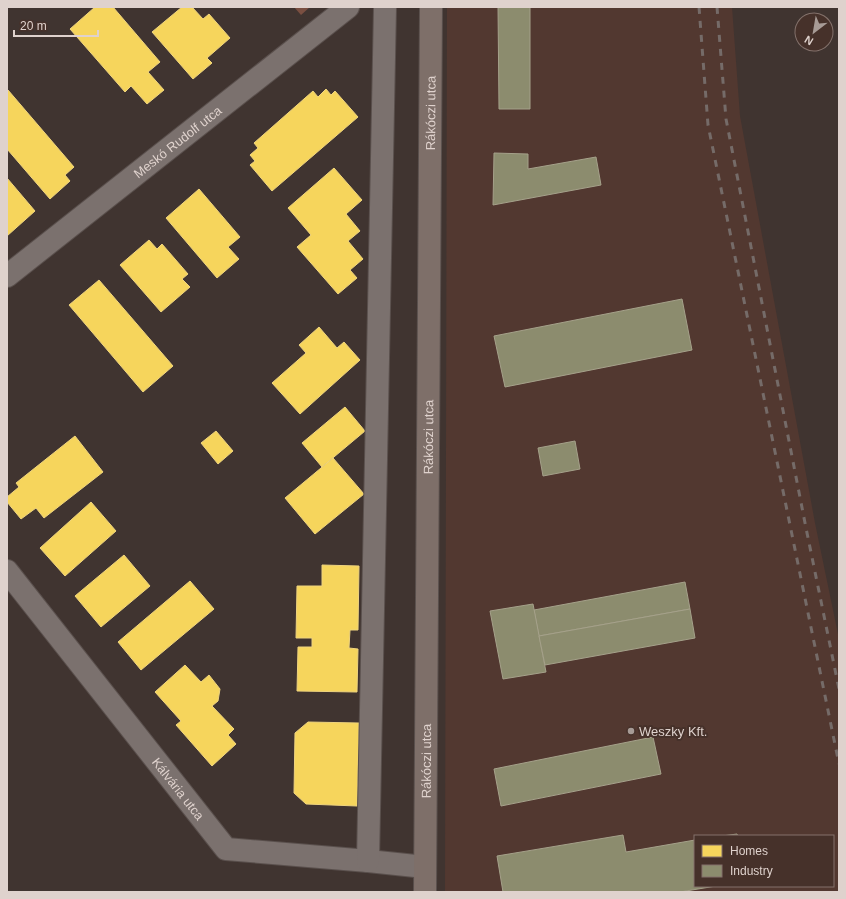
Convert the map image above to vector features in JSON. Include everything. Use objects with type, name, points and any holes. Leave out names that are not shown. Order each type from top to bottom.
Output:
[{"type":"main road","name":"Rákóczi utca","points":[[424,892],[431,7]]},
{"type":"street","name":"Meskó Rudolf utca","points":[[7,276],[348,7]]},
{"type":"street","points":[[368,861],[385,7]]},
{"type":"street","name":"Kálvária utca","points":[[7,571],[226,849],[425,867]]},
{"type":"shaded area","points":[[294,7],[310,7],[301,15]]},
{"type":"shaded area","points":[[447,7],[732,7],[740,116],[815,523],[839,639],[839,892],[445,892]]},
{"type":"building: Homes","points":[[95,7],[113,7],[160,62],[148,72],[164,90],[147,104],[131,86],[125,92],[70,29]]},
{"type":"building: Homes","points":[[182,7],[192,7],[203,19],[209,14],[230,38],[207,58],[212,63],[193,79],[152,32]]},
{"type":"building: Homes","points":[[326,89],[331,95],[335,91],[358,117],[272,191],[250,165],[255,161],[250,155],[258,148],[254,143],[313,91],[318,97]]},
{"type":"building: Homes","points":[[8,90],[74,167],[65,175],[70,181],[50,199],[7,149]]},
{"type":"building: Homes","points":[[334,168],[362,200],[346,214],[360,231],[348,241],[363,259],[350,270],[357,278],[338,294],[297,247],[311,235],[288,208]]},
{"type":"building: Homes","points":[[7,178],[35,211],[7,236]]},
{"type":"building: Homes","points":[[199,189],[240,237],[228,247],[239,259],[217,278],[166,218]]},
{"type":"building: Homes","points":[[149,240],[157,249],[162,244],[188,274],[182,279],[190,287],[161,312],[120,265]]},
{"type":"building: Homes","points":[[99,280],[173,366],[143,392],[69,305]]},
{"type":"building: Homes","points":[[319,327],[337,348],[344,342],[360,360],[300,414],[272,383],[306,353],[299,345]]},
{"type":"building: Homes","points":[[345,407],[365,431],[322,467],[302,443]]},
{"type":"building: Homes","points":[[216,431],[233,451],[218,464],[201,443]]},
{"type":"building: Homes","points":[[75,436],[103,472],[44,518],[36,508],[21,519],[7,502],[7,497],[19,487],[16,483]]},
{"type":"building: Homes","points":[[333,458],[364,494],[315,534],[285,498]]},
{"type":"building: Homes","points":[[91,502],[116,531],[65,576],[40,548]]},
{"type":"building: Homes","points":[[124,555],[150,586],[101,627],[75,596]]},
{"type":"building: Homes","points":[[322,565],[359,566],[358,630],[350,630],[349,648],[358,649],[357,692],[297,691],[298,647],[312,647],[312,638],[296,638],[297,586],[322,586]]},
{"type":"building: Homes","points":[[190,581],[214,609],[141,670],[118,642]]},
{"type":"building: Homes","points":[[185,665],[201,682],[209,675],[220,689],[218,701],[212,706],[234,729],[228,735],[236,744],[212,766],[176,725],[181,721],[155,692]]},
{"type":"building: Homes","points":[[308,722],[359,723],[357,806],[306,804],[294,793],[295,733]]},
{"type":"building: Industry","points":[[498,7],[530,7],[530,109],[499,109]]},
{"type":"building: Industry","points":[[494,153],[528,154],[528,169],[596,157],[601,185],[493,205]]},
{"type":"building: Industry","points":[[682,299],[692,350],[505,387],[494,336]]},
{"type":"building: Industry","points":[[575,441],[580,469],[543,476],[538,448]]},
{"type":"building: Industry","points":[[685,582],[690,609],[539,636],[534,610]]},
{"type":"building: Industry","points":[[533,604],[546,672],[503,679],[490,611]]},
{"type":"building: Industry","points":[[690,609],[695,638],[545,665],[539,636]]},
{"type":"building: Industry","points":[[653,737],[661,774],[501,806],[494,769]]},
{"type":"building: Industry","points":[[623,835],[626,852],[694,840],[694,887],[710,887],[680,892],[503,892],[497,856]]},
{"type":"railway","points":[[699,7],[708,125],[839,764]]},
{"type":"railway","points":[[717,7],[726,119],[839,689]]},
{"type":"place","name":"Weszky Kft.","points":[[631,731]]}]
